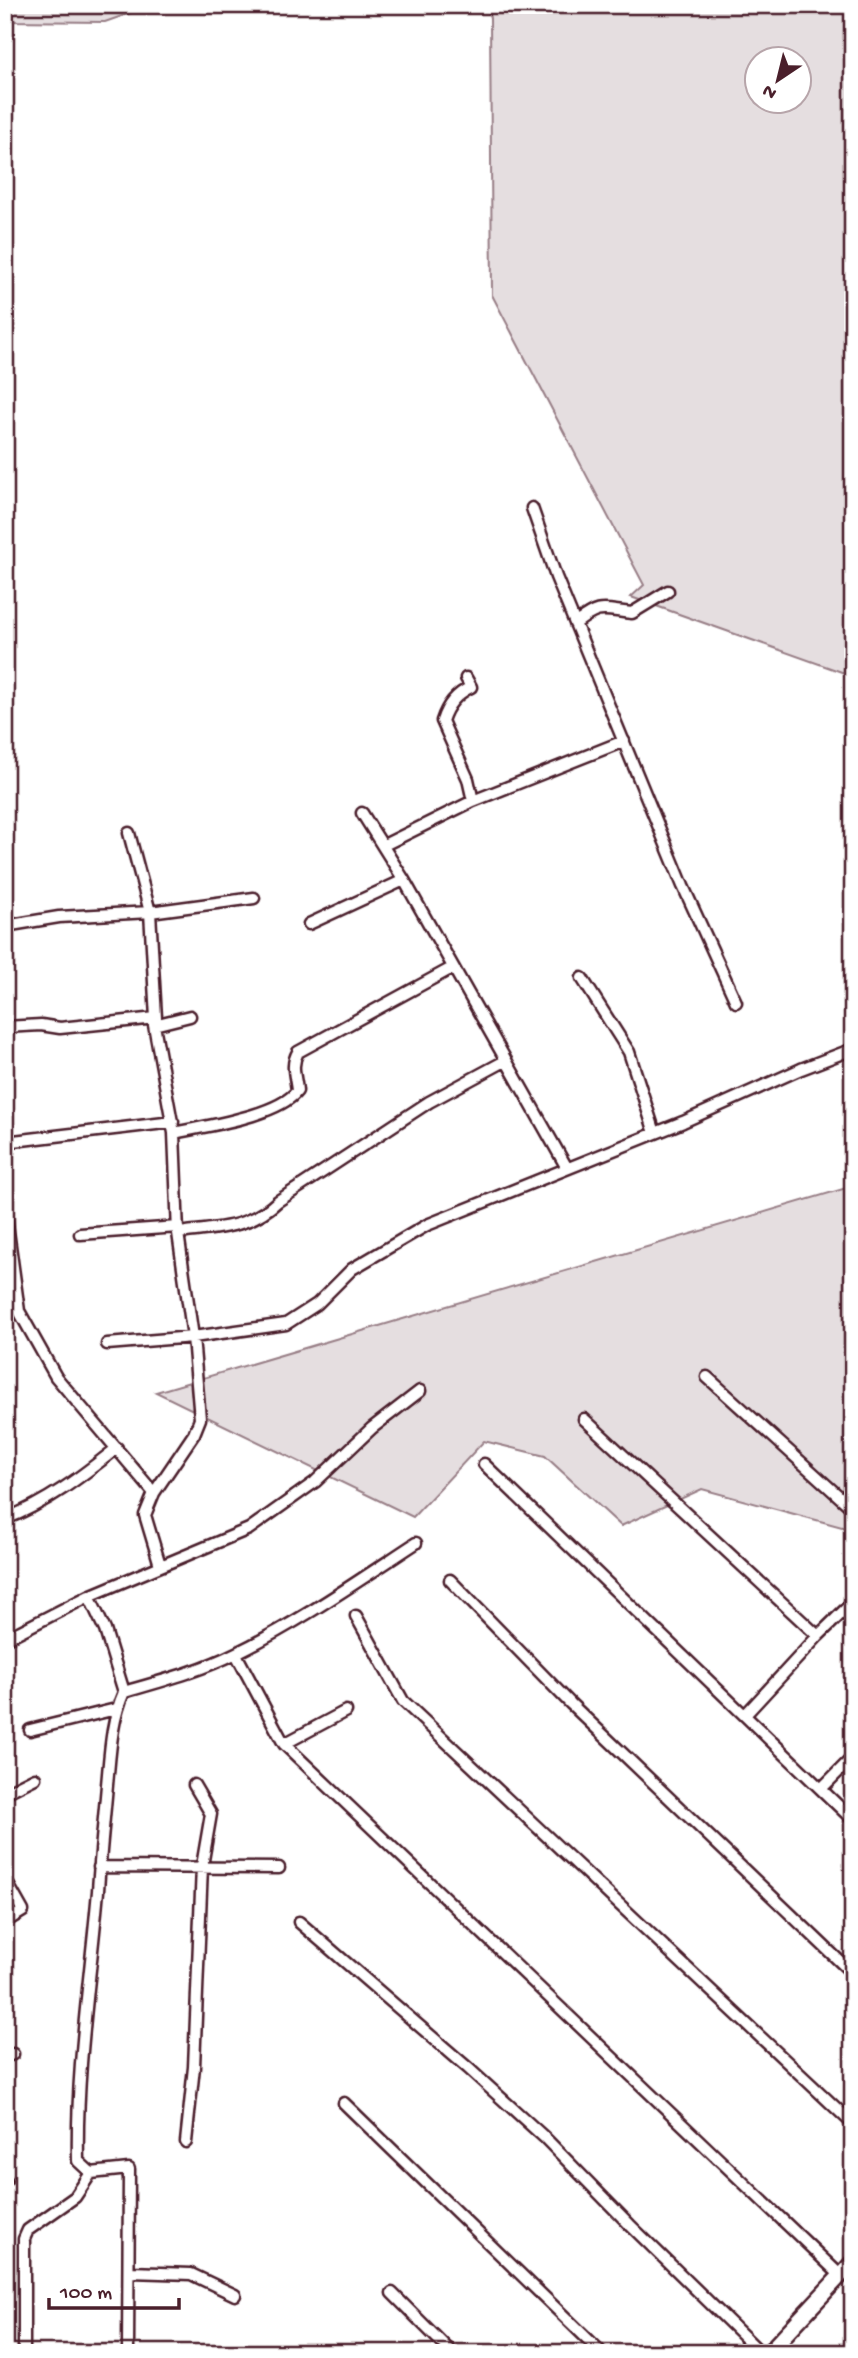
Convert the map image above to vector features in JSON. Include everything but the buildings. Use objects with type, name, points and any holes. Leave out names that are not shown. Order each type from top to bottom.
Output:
[{"type":"street","points":[[532,508],[555,577],[683,886],[736,1002]]},
{"type":"street","points":[[575,624],[590,612],[601,609],[613,608],[632,613],[668,591]]},
{"type":"street","points":[[466,678],[471,687],[452,700],[442,721],[468,779],[473,801]]},
{"type":"street","points":[[384,845],[473,801],[624,741]]},
{"type":"street","points":[[362,813],[384,845],[567,1168]]},
{"type":"street","points":[[129,833],[150,912],[155,1022],[174,1128],[178,1230],[193,1337],[200,1419],[154,1493],[145,1515],[160,1565]]},
{"type":"street","points":[[309,924],[404,880]]},
{"type":"street","points":[[5,926],[59,917],[150,912],[254,898]]},
{"type":"street","points":[[5,1142],[174,1128],[244,1118],[291,1099],[297,1091],[293,1068],[298,1052],[452,968]]},
{"type":"street","points":[[582,978],[629,1052],[654,1133]]},
{"type":"street","points":[[5,1027],[41,1025],[60,1028],[155,1022],[190,1016]]},
{"type":"street","points":[[107,1344],[193,1337],[286,1324],[317,1304],[352,1269],[427,1225],[853,1049]]},
{"type":"street","points":[[80,1234],[242,1225],[265,1213],[278,1201],[429,1102],[505,1061]]},
{"type":"street","points":[[5,1209],[7,1253],[19,1311],[57,1377],[154,1493]]},
{"type":"street","points":[[707,1377],[853,1509]]},
{"type":"street","points":[[5,1639],[89,1596],[249,1529],[315,1482],[372,1428],[420,1391]]},
{"type":"street","points":[[584,1419],[818,1636]]},
{"type":"street","points":[[5,1519],[30,1510],[70,1485],[117,1448]]},
{"type":"street","points":[[484,1464],[853,1820]]},
{"type":"street","points":[[124,1692],[175,1678],[236,1654],[344,1591],[416,1543]]},
{"type":"street","points":[[450,1580],[571,1704],[853,1974]]},
{"type":"street","points":[[89,1596],[105,1630],[124,1692],[116,1709],[93,1947],[87,1981],[77,2127],[78,2161],[90,2174]]},
{"type":"street","points":[[745,1715],[853,1602]]},
{"type":"street","points":[[356,1616],[403,1701],[853,2124]]},
{"type":"street","points":[[236,1654],[284,1744],[839,2274]]},
{"type":"street","points":[[30,1730],[116,1709]]},
{"type":"street","points":[[284,1744],[346,1710]]},
{"type":"street","points":[[821,1788],[853,1757]]},
{"type":"street","points":[[5,1793],[35,1778]]},
{"type":"street","points":[[186,2142],[194,2067],[202,1866],[211,1814],[194,1785]]},
{"type":"street","points":[[99,1867],[279,1868]]},
{"type":"street","points":[[5,1879],[23,1911],[5,1922]]},
{"type":"street","points":[[299,1922],[545,2138],[629,2225],[761,2353]]},
{"type":"street","points":[[344,2103],[602,2353]]},
{"type":"street","points":[[128,2353],[130,2158]]},
{"type":"street","points":[[24,2353],[24,2239],[28,2230],[75,2197],[90,2174],[129,2169]]},
{"type":"street","points":[[768,2353],[853,2262]]},
{"type":"street","points":[[130,2272],[191,2274],[235,2295]]},
{"type":"street","points":[[392,2293],[452,2353]]},
{"type":"shaded area","points":[[5,5],[153,5],[105,22],[5,21]]},
{"type":"shaded area","points":[[487,5],[853,5],[853,676],[631,597],[644,585],[492,295],[490,18]]},
{"type":"shaded area","points":[[853,1186],[853,1530],[702,1489],[621,1526],[545,1456],[484,1441],[413,1517],[156,1392]]}]
